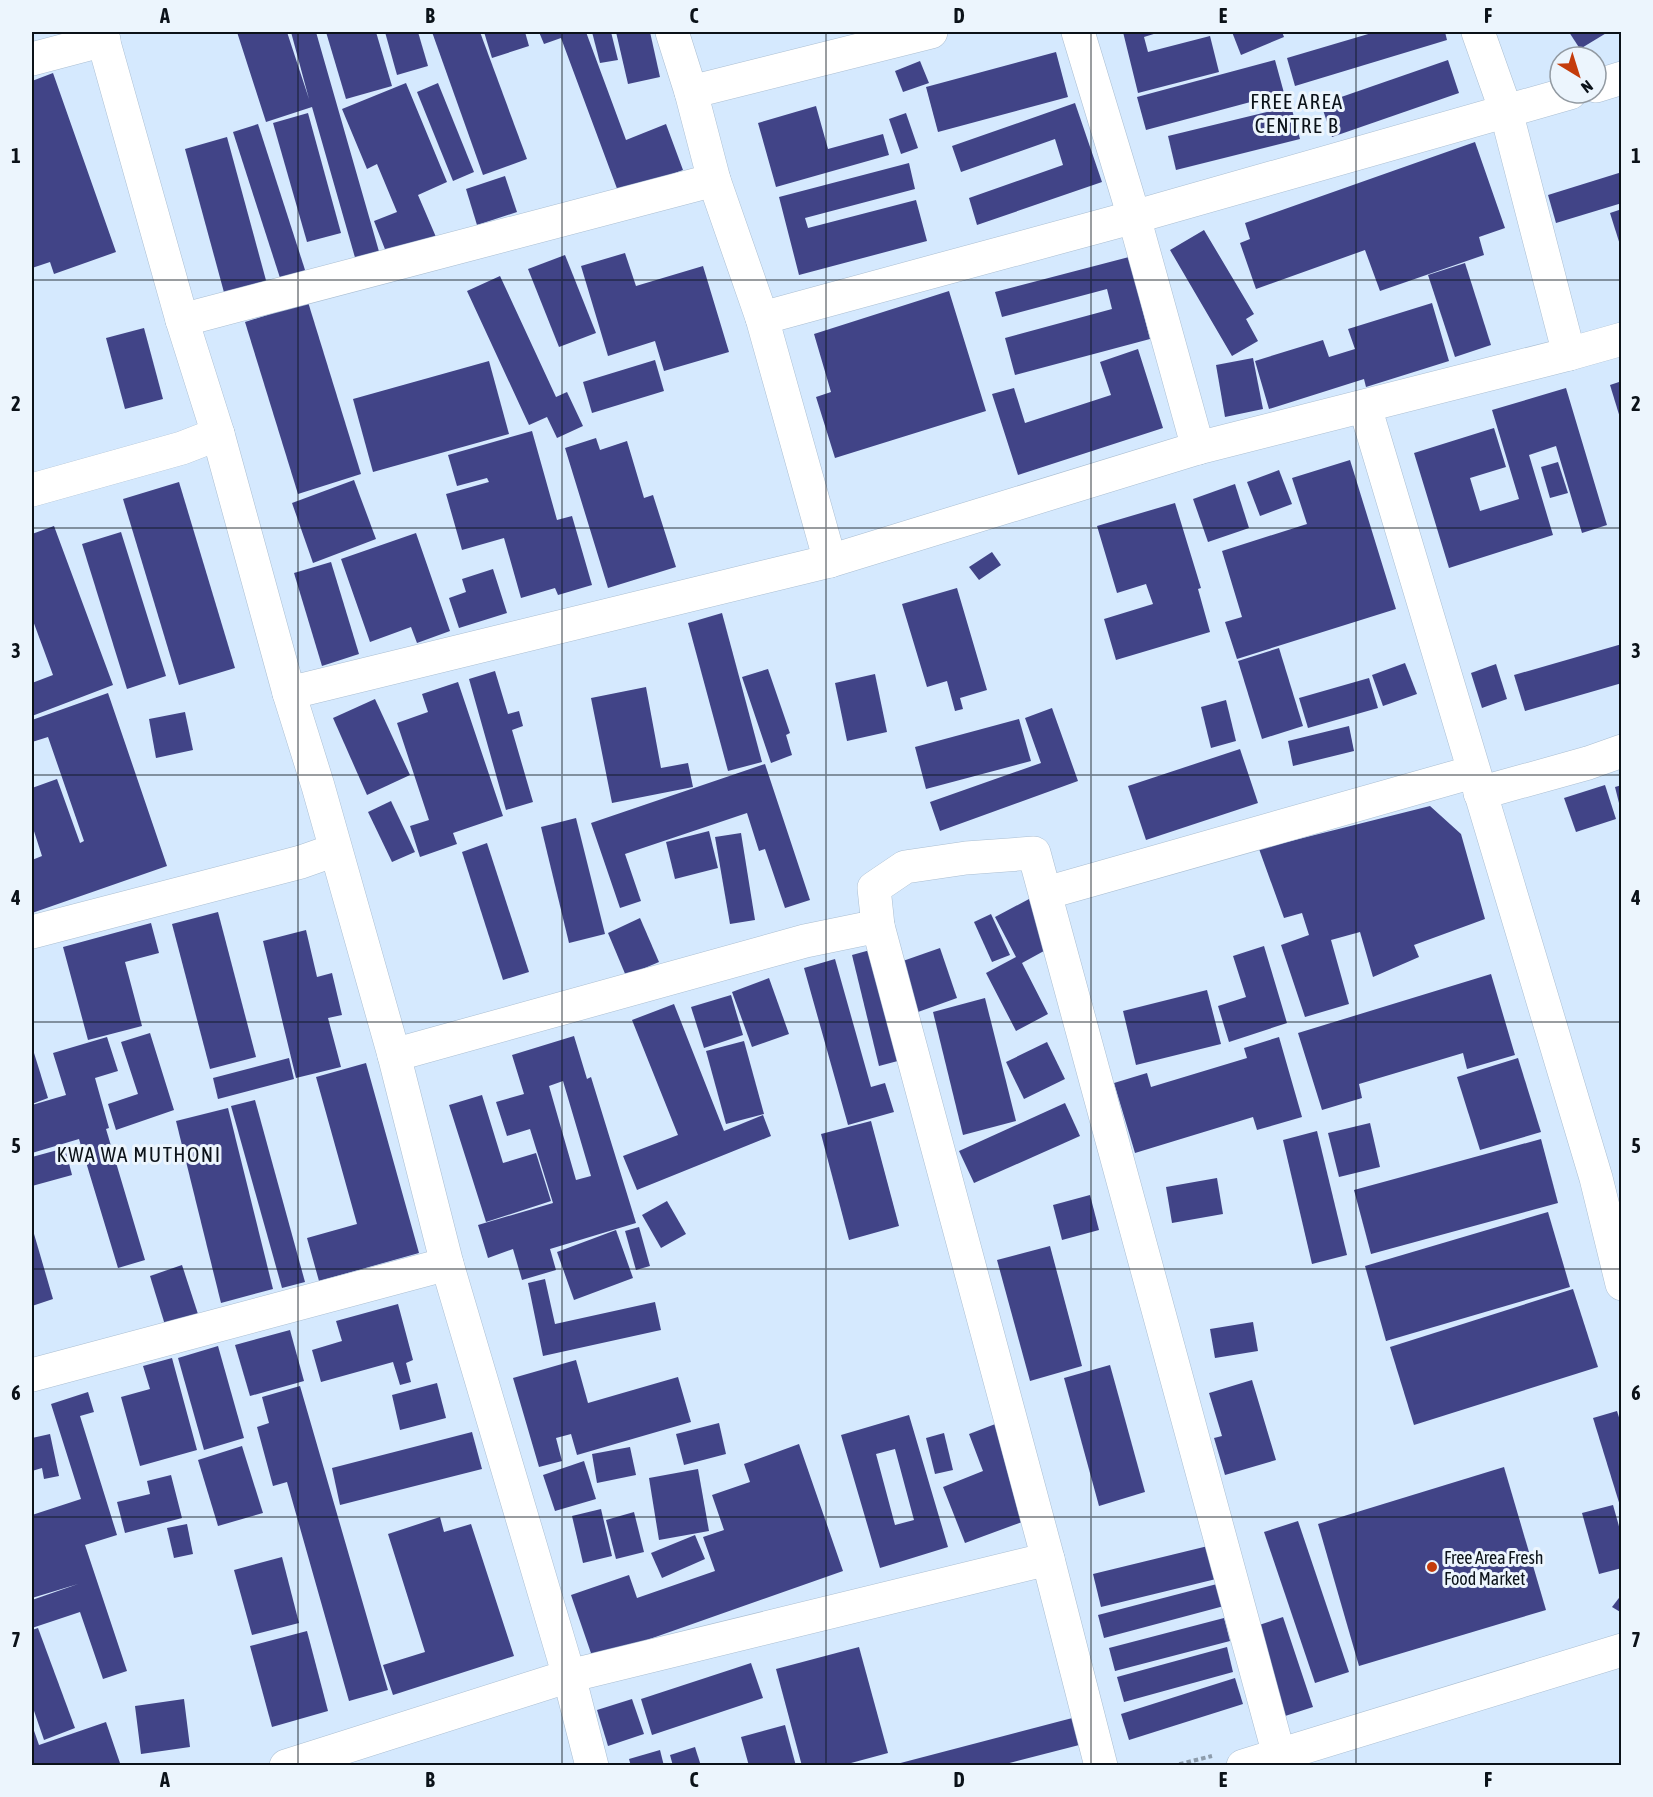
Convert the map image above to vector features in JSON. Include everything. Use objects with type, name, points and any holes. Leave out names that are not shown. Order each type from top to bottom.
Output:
[{"type":"street","points":[[672,32],[691,92],[714,180],[762,318],[830,561]]},
{"type":"street","points":[[691,92],[931,32]]},
{"type":"street","points":[[1078,32],[1134,218],[1198,448]]},
{"type":"street","points":[[1478,32],[1506,111],[1569,354]]},
{"type":"street","points":[[32,59],[102,36],[182,320],[218,434],[289,693],[318,786],[394,1055],[447,1264],[569,1676],[592,1766]]},
{"type":"street","points":[[762,318],[1134,218],[1548,99]]},
{"type":"street","points":[[182,320],[714,180]]},
{"type":"street","points":[[289,693],[830,561],[1198,448],[1365,407],[1622,339]]},
{"type":"street","points":[[1365,407],[1477,782],[1609,1175],[1622,1284]]},
{"type":"street","points":[[32,490],[182,448],[218,434]]},
{"type":"street","points":[[1046,893],[1477,782],[1588,763],[1622,751]]},
{"type":"street","points":[[32,932],[301,862],[335,850]]},
{"type":"street","points":[[1101,1766],[1048,1559],[878,926],[874,888],[905,867],[966,858],[1034,853],[1279,1755]]},
{"type":"street","points":[[394,1055],[805,940],[878,926]]},
{"type":"street","points":[[32,1375],[447,1264]]},
{"type":"street","points":[[286,1766],[569,1676],[1048,1559]]},
{"type":"street","points":[[1243,1766],[1622,1650]]},
{"type":"building","points":[[237,32],[287,32],[309,99],[291,32],[316,32],[380,255],[356,261],[312,107],[266,122]]},
{"type":"building","points":[[326,32],[376,32],[392,86],[346,99]]},
{"type":"building","points":[[385,32],[418,32],[428,66],[397,75]]},
{"type":"building","points":[[432,32],[480,32],[527,159],[483,175]]},
{"type":"building","points":[[484,32],[525,32],[529,46],[492,58]]},
{"type":"building","points":[[539,32],[586,32],[626,140],[666,124],[683,170],[619,194],[561,38],[544,44]]},
{"type":"building","points":[[592,32],[611,32],[618,60],[600,63]]},
{"type":"building","points":[[616,32],[650,32],[660,77],[628,84]]},
{"type":"building","points":[[1123,32],[1160,32],[1144,37],[1148,52],[1210,36],[1219,72],[1138,93]]},
{"type":"building","points":[[1232,32],[1282,32],[1284,37],[1241,55]]},
{"type":"building","points":[[1375,32],[1445,32],[1447,40],[1295,86],[1287,58]]},
{"type":"building","points":[[1569,32],[1608,32],[1587,45],[1577,45]]},
{"type":"building","points":[[1056,52],[1068,97],[938,132],[926,87]]},
{"type":"building","points":[[1275,60],[1284,93],[1146,130],[1137,97]]},
{"type":"building","points":[[1448,60],[1459,93],[1332,137],[1321,104]]},
{"type":"building","points":[[920,61],[929,83],[903,92],[895,71]]},
{"type":"building","points":[[53,73],[116,252],[54,274],[50,262],[32,268],[32,81]]},
{"type":"building","points":[[406,83],[447,182],[418,195],[436,237],[388,257],[374,221],[397,212],[377,164],[367,169],[342,109]]},
{"type":"building","points":[[438,83],[474,172],[453,181],[417,92]]},
{"type":"building","points":[[1075,103],[1102,182],[977,225],[969,198],[1063,165],[1055,139],[961,172],[952,146]]},
{"type":"building","points":[[816,106],[828,149],[883,134],[889,155],[776,187],[758,123]]},
{"type":"building","points":[[1291,106],[1300,139],[1176,170],[1168,136]]},
{"type":"building","points":[[308,113],[341,233],[307,242],[273,123]]},
{"type":"building","points":[[906,113],[918,148],[901,154],[889,119]]},
{"type":"building","points":[[258,124],[306,273],[281,281],[233,132]]},
{"type":"building","points":[[227,137],[267,284],[225,296],[185,149]]},
{"type":"building","points":[[1475,142],[1505,228],[1479,237],[1484,255],[1380,291],[1365,250],[1256,289],[1240,243],[1250,239],[1245,223]]},
{"type":"building","points":[[909,163],[915,189],[805,218],[808,228],[916,200],[927,241],[799,275],[779,197]]},
{"type":"building","points":[[1622,172],[1622,203],[1556,223],[1548,195]]},
{"type":"building","points":[[505,176],[517,212],[477,225],[466,189]]},
{"type":"building","points":[[1622,209],[1622,248],[1621,248],[1610,213]]},
{"type":"building","points":[[1204,230],[1254,314],[1246,319],[1258,341],[1232,356],[1170,250]]},
{"type":"building","points":[[625,253],[636,286],[703,266],[729,352],[664,371],[655,341],[608,356],[581,266]]},
{"type":"building","points":[[565,255],[596,333],[559,347],[528,269]]},
{"type":"building","points":[[1129,257],[1150,339],[1015,375],[1005,338],[1112,309],[1107,289],[1002,317],[995,292]]},
{"type":"building","points":[[1465,263],[1491,345],[1455,357],[1428,275]]},
{"type":"building","points":[[500,276],[556,397],[567,392],[583,426],[557,438],[547,417],[529,425],[467,291]]},
{"type":"building","points":[[949,291],[986,411],[835,458],[816,397],[831,392],[814,334]]},
{"type":"building","points":[[308,302],[361,474],[298,494],[245,322]]},
{"type":"building","points":[[1432,303],[1449,361],[1366,387],[1364,379],[1269,409],[1255,361],[1323,340],[1329,357],[1355,349],[1348,329]]},
{"type":"building","points":[[144,328],[163,399],[125,409],[106,338]]},
{"type":"building","points":[[1138,349],[1163,428],[1018,475],[992,394],[1014,388],[1025,423],[1111,395],[1100,362]]},
{"type":"building","points":[[1253,358],[1263,409],[1225,417],[1216,365]]},
{"type":"building","points":[[655,360],[664,391],[592,413],[583,382]]},
{"type":"building","points":[[489,361],[509,434],[373,472],[353,399]]},
{"type":"building","points":[[1622,381],[1622,421],[1621,421],[1610,385]]},
{"type":"building","points":[[1566,388],[1607,525],[1582,533],[1556,446],[1529,455],[1553,535],[1449,568],[1414,453],[1494,428],[1506,467],[1470,478],[1480,511],[1519,499],[1492,410]]},
{"type":"building","points":[[532,431],[557,520],[572,516],[592,585],[558,595],[555,588],[521,598],[504,538],[462,550],[446,494],[489,482],[487,478],[457,486],[448,455]]},
{"type":"building","points":[[596,438],[600,450],[627,441],[644,498],[653,495],[676,567],[608,588],[565,448]]},
{"type":"building","points":[[1350,460],[1396,609],[1237,659],[1225,622],[1242,617],[1222,551],[1307,524],[1292,478]]},
{"type":"building","points":[[1558,462],[1568,493],[1550,498],[1541,467]]},
{"type":"building","points":[[1279,470],[1292,504],[1260,516],[1247,482]]},
{"type":"building","points":[[354,480],[376,539],[313,563],[292,503]]},
{"type":"building","points":[[179,482],[235,668],[179,685],[123,499]]},
{"type":"building","points":[[1235,484],[1249,528],[1208,542],[1193,499]]},
{"type":"building","points":[[1175,503],[1201,588],[1198,589],[1210,632],[1116,660],[1104,619],[1153,604],[1146,584],[1117,593],[1097,526]]},
{"type":"building","points":[[54,526],[113,685],[32,716],[32,683],[53,675],[32,618],[32,534]]},
{"type":"building","points":[[121,532],[166,676],[127,689],[82,544]]},
{"type":"building","points":[[416,533],[450,631],[417,643],[411,627],[370,642],[341,559]]},
{"type":"building","points":[[992,552],[1001,565],[979,580],[969,567]]},
{"type":"building","points":[[331,562],[359,654],[322,666],[294,573]]},
{"type":"building","points":[[493,569],[507,613],[459,628],[449,598],[466,592],[462,579]]},
{"type":"building","points":[[957,588],[987,690],[960,698],[963,709],[955,711],[947,681],[927,687],[902,604]]},
{"type":"building","points":[[722,613],[762,762],[728,771],[688,623]]},
{"type":"building","points":[[1622,644],[1622,683],[1525,711],[1514,675]]},
{"type":"building","points":[[1279,648],[1303,726],[1262,739],[1238,661]]},
{"type":"building","points":[[1405,663],[1417,694],[1383,706],[1372,675]]},
{"type":"building","points":[[1496,664],[1507,699],[1482,708],[1471,673]]},
{"type":"building","points":[[768,669],[790,733],[786,735],[792,755],[771,763],[742,677]]},
{"type":"building","points":[[495,671],[508,714],[519,711],[523,726],[512,730],[533,802],[506,810],[469,679]]},
{"type":"building","points":[[875,674],[887,732],[847,741],[835,683]]},
{"type":"building","points":[[1369,678],[1378,708],[1308,728],[1299,698]]},
{"type":"building","points":[[458,682],[503,816],[453,833],[457,844],[420,857],[410,826],[429,820],[397,723],[428,712],[422,694]]},
{"type":"building","points":[[646,687],[661,768],[688,763],[693,787],[612,803],[591,698]]},
{"type":"building","points":[[108,693],[167,866],[32,913],[32,860],[42,856],[32,825],[32,788],[57,779],[80,843],[84,841],[48,737],[32,742],[32,720]]},
{"type":"building","points":[[375,699],[410,775],[367,795],[333,718]]},
{"type":"building","points":[[1226,700],[1236,741],[1211,748],[1201,707]]},
{"type":"building","points":[[1052,708],[1078,781],[940,831],[930,802],[1041,763],[1025,718]]},
{"type":"building","points":[[185,712],[193,750],[156,758],[149,719]]},
{"type":"building","points":[[1019,719],[1031,761],[926,789],[915,747]]},
{"type":"building","points":[[1349,726],[1354,751],[1293,766],[1288,741]]},
{"type":"building","points":[[1240,749],[1258,803],[1146,840],[1128,786]]},
{"type":"building","points":[[765,764],[810,900],[785,908],[765,849],[759,851],[747,813],[625,854],[641,901],[620,908],[591,823]]},
{"type":"building","points":[[1605,785],[1616,819],[1576,832],[1564,798]]},
{"type":"building","points":[[1622,785],[1622,811],[1621,811],[1615,787]]},
{"type":"building","points":[[391,801],[415,852],[392,862],[368,812]]},
{"type":"building","points":[[1430,806],[1461,834],[1485,919],[1414,945],[1419,957],[1373,977],[1360,932],[1331,940],[1349,1004],[1305,1017],[1281,945],[1309,935],[1302,913],[1284,918],[1259,849]]},
{"type":"building","points":[[576,818],[605,934],[569,943],[541,827]]},
{"type":"building","points":[[709,831],[718,868],[675,879],[666,842]]},
{"type":"building","points":[[741,833],[755,920],[730,924],[715,837]]},
{"type":"building","points":[[487,843],[529,972],[503,980],[462,852]]},
{"type":"building","points":[[1029,899],[1053,946],[1022,963],[1048,1014],[1016,1031],[986,973],[1016,957],[995,917]]},
{"type":"building","points":[[218,912],[256,1057],[210,1069],[172,924]]},
{"type":"building","points":[[991,914],[1010,955],[992,962],[974,922]]},
{"type":"building","points":[[640,918],[659,962],[626,976],[608,933]]},
{"type":"building","points":[[151,923],[159,953],[125,962],[142,1026],[88,1040],[63,947]]},
{"type":"building","points":[[306,930],[317,977],[332,973],[342,1015],[328,1018],[341,1067],[296,1078],[263,941]]},
{"type":"building","points":[[1264,946],[1287,1023],[1229,1042],[1218,1006],[1246,997],[1233,956]]},
{"type":"building","points":[[881,947],[909,1058],[879,1066],[852,955]]},
{"type":"building","points":[[940,948],[957,998],[918,1012],[900,962]]},
{"type":"building","points":[[835,959],[871,1087],[885,1083],[894,1112],[848,1125],[804,968]]},
{"type":"building","points":[[1491,974],[1515,1055],[1467,1069],[1463,1053],[1359,1084],[1362,1098],[1322,1110],[1298,1033]]},
{"type":"building","points":[[769,978],[789,1034],[752,1047],[732,992]]},
{"type":"building","points":[[1207,990],[1221,1044],[1136,1065],[1123,1011]]},
{"type":"building","points":[[731,995],[743,1035],[704,1048],[691,1007]]},
{"type":"building","points":[[985,998],[1016,1121],[963,1135],[933,1012]]},
{"type":"building","points":[[674,1004],[724,1131],[763,1115],[771,1136],[637,1190],[623,1156],[678,1135],[632,1020]]},
{"type":"building","points":[[150,1033],[174,1110],[116,1130],[108,1104],[138,1094],[121,1042]]},
{"type":"building","points":[[574,1036],[587,1079],[591,1077],[636,1223],[550,1249],[556,1270],[522,1280],[513,1249],[488,1258],[478,1225],[553,1203],[530,1129],[507,1136],[496,1102],[524,1094],[512,1055]],"holes":[[[563,1081],[591,1176],[576,1180],[549,1086]]]},
{"type":"building","points":[[107,1037],[118,1071],[95,1078],[109,1128],[106,1129],[145,1260],[118,1268],[79,1139],[32,1153],[32,1105],[66,1095],[53,1053]]},
{"type":"building","points":[[1279,1037],[1302,1117],[1257,1130],[1253,1117],[1135,1153],[1114,1083],[1147,1073],[1151,1087],[1247,1058],[1244,1048]]},
{"type":"building","points":[[744,1041],[764,1114],[726,1124],[706,1051]]},
{"type":"building","points":[[1047,1042],[1065,1079],[1024,1099],[1006,1062]]},
{"type":"building","points":[[34,1053],[48,1098],[32,1104],[32,1054]]},
{"type":"building","points":[[289,1058],[294,1079],[218,1099],[213,1078]]},
{"type":"building","points":[[1518,1058],[1541,1132],[1480,1150],[1457,1077]]},
{"type":"building","points":[[366,1063],[419,1253],[319,1281],[307,1238],[357,1224],[316,1077]]},
{"type":"building","points":[[482,1095],[503,1163],[536,1153],[551,1201],[486,1222],[449,1105]]},
{"type":"building","points":[[255,1100],[305,1282],[282,1288],[231,1106]]},
{"type":"building","points":[[1065,1103],[1080,1136],[974,1183],[959,1151]]},
{"type":"building","points":[[228,1108],[273,1289],[221,1303],[176,1121]]},
{"type":"building","points":[[871,1121],[899,1226],[849,1240],[821,1134]]},
{"type":"building","points":[[1370,1123],[1380,1167],[1339,1177],[1328,1133]]},
{"type":"building","points":[[1317,1131],[1347,1255],[1312,1264],[1283,1140]]},
{"type":"building","points":[[1541,1139],[1558,1203],[1371,1254],[1354,1190]]},
{"type":"building","points":[[65,1148],[72,1175],[32,1186],[32,1157]]},
{"type":"building","points":[[1217,1178],[1223,1214],[1172,1223],[1166,1187]]},
{"type":"building","points":[[1090,1195],[1099,1230],[1062,1240],[1053,1205]]},
{"type":"building","points":[[667,1201],[686,1234],[661,1248],[642,1215]]},
{"type":"building","points":[[1548,1212],[1570,1287],[1386,1341],[1365,1266]]},
{"type":"building","points":[[32,1227],[53,1299],[32,1306]]},
{"type":"building","points":[[639,1227],[650,1266],[636,1270],[625,1231]]},
{"type":"building","points":[[616,1230],[633,1278],[574,1300],[557,1252]]},
{"type":"building","points":[[1050,1246],[1082,1366],[1030,1381],[997,1260]]},
{"type":"building","points":[[182,1265],[198,1314],[165,1325],[150,1276]]},
{"type":"building","points":[[545,1279],[555,1324],[655,1302],[661,1330],[543,1356],[528,1283]]},
{"type":"building","points":[[1573,1289],[1598,1367],[1414,1425],[1390,1347]]},
{"type":"building","points":[[398,1304],[413,1360],[406,1363],[411,1382],[400,1385],[393,1362],[321,1382],[312,1350],[342,1341],[336,1321]]},
{"type":"building","points":[[1253,1322],[1258,1351],[1215,1358],[1210,1329]]},
{"type":"building","points":[[290,1330],[304,1381],[250,1396],[235,1345]]},
{"type":"building","points":[[218,1346],[244,1438],[204,1450],[178,1358]]},
{"type":"building","points":[[172,1358],[197,1450],[140,1466],[121,1397],[150,1389],[143,1366]]},
{"type":"building","points":[[576,1360],[588,1403],[678,1377],[691,1422],[577,1455],[571,1434],[556,1438],[562,1461],[539,1467],[513,1378]]},
{"type":"building","points":[[1110,1365],[1145,1492],[1099,1506],[1064,1378]]},
{"type":"building","points":[[1252,1380],[1276,1460],[1225,1475],[1214,1438],[1222,1436],[1209,1393]]},
{"type":"building","points":[[437,1383],[446,1418],[400,1430],[392,1395]]},
{"type":"building","points":[[300,1386],[388,1690],[349,1701],[287,1482],[273,1486],[257,1427],[269,1423],[262,1397]]},
{"type":"building","points":[[88,1392],[94,1412],[80,1416],[117,1535],[85,1545],[127,1671],[103,1679],[80,1612],[32,1628],[32,1600],[78,1584],[32,1598],[32,1515],[81,1499],[51,1404]]},
{"type":"building","points":[[1617,1411],[1622,1427],[1621,1509],[1593,1418]]},
{"type":"building","points":[[909,1415],[948,1547],[880,1568],[841,1435]],"holes":[[[895,1449],[914,1520],[895,1525],[876,1454]]]},
{"type":"building","points":[[719,1423],[726,1454],[684,1465],[676,1434]]},
{"type":"building","points":[[998,1423],[1030,1519],[965,1543],[943,1487],[983,1471],[969,1434]]},
{"type":"building","points":[[472,1432],[482,1469],[340,1505],[332,1468]]},
{"type":"building","points":[[944,1433],[953,1470],[935,1474],[926,1438]]},
{"type":"building","points":[[50,1434],[59,1476],[44,1479],[42,1468],[32,1471],[32,1438]]},
{"type":"building","points":[[799,1444],[843,1571],[593,1659],[571,1595],[629,1575],[637,1598],[715,1571],[703,1537],[724,1530],[712,1495],[750,1482],[744,1464]]},
{"type":"building","points":[[242,1446],[263,1513],[218,1526],[198,1460]]},
{"type":"building","points":[[630,1447],[636,1475],[597,1483],[592,1454]]},
{"type":"building","points":[[584,1461],[596,1499],[555,1511],[543,1475]]},
{"type":"building","name":"Free Area Fresh Food Market","points":[[1504,1467],[1546,1610],[1359,1666],[1318,1524]]},
{"type":"building","points":[[698,1469],[709,1531],[659,1540],[649,1478]]},
{"type":"building","points":[[171,1475],[182,1518],[125,1533],[117,1502],[150,1494],[147,1481]]},
{"type":"building","points":[[1613,1505],[1622,1537],[1622,1568],[1599,1574],[1582,1513]]},
{"type":"building","points":[[601,1509],[612,1556],[583,1563],[572,1516]]},
{"type":"building","points":[[634,1512],[644,1552],[616,1559],[606,1520]]},
{"type":"building","points":[[440,1517],[444,1532],[471,1524],[514,1656],[393,1695],[383,1665],[425,1652],[388,1534]]},
{"type":"building","points":[[1298,1521],[1349,1672],[1315,1683],[1264,1532]]},
{"type":"building","points":[[187,1524],[193,1554],[174,1558],[167,1528]]},
{"type":"building","points":[[695,1535],[705,1559],[662,1578],[651,1553]]},
{"type":"building","points":[[1208,1546],[1216,1579],[1101,1607],[1093,1574]]},
{"type":"building","points":[[282,1557],[299,1623],[252,1635],[234,1570]]},
{"type":"building","points":[[1217,1584],[1224,1606],[1104,1638],[1098,1615]]},
{"type":"building","points":[[1622,1594],[1622,1613],[1612,1607]]},
{"type":"building","points":[[1283,1617],[1313,1707],[1282,1717],[1253,1627]]},
{"type":"building","points":[[1224,1618],[1230,1641],[1115,1671],[1109,1648]]},
{"type":"building","points":[[38,1628],[75,1728],[44,1740],[32,1705],[32,1630]]},
{"type":"building","points":[[307,1631],[328,1711],[272,1727],[250,1646]]},
{"type":"building","points":[[859,1647],[888,1753],[840,1766],[802,1766],[776,1669]]},
{"type":"building","points":[[1227,1647],[1233,1672],[1124,1702],[1117,1677]]},
{"type":"building","points":[[751,1663],[763,1698],[652,1735],[641,1699]]},
{"type":"building","points":[[1235,1678],[1243,1704],[1129,1740],[1121,1714]]},
{"type":"building","points":[[184,1699],[190,1747],[141,1754],[135,1706]]},
{"type":"building","points":[[632,1699],[644,1734],[608,1746],[597,1710]]},
{"type":"building","points":[[1080,1716],[1087,1743],[998,1766],[889,1766]]},
{"type":"building","points":[[106,1722],[121,1766],[32,1766],[32,1725],[39,1745]]},
{"type":"building","points":[[785,1725],[796,1766],[749,1766],[741,1737]]},
{"type":"building","points":[[695,1747],[701,1766],[673,1766],[670,1755]]},
{"type":"building","points":[[660,1750],[664,1766],[631,1766],[629,1759]]},
{"type":"place","name":"Free Area Fresh Food Market","points":[[1432,1567]]},
{"type":"district","name":"FREE AREA CENTRE B","points":[[1297,113]]},
{"type":"district","name":"KWA WA MUTHONI","points":[[139,1154]]}]
